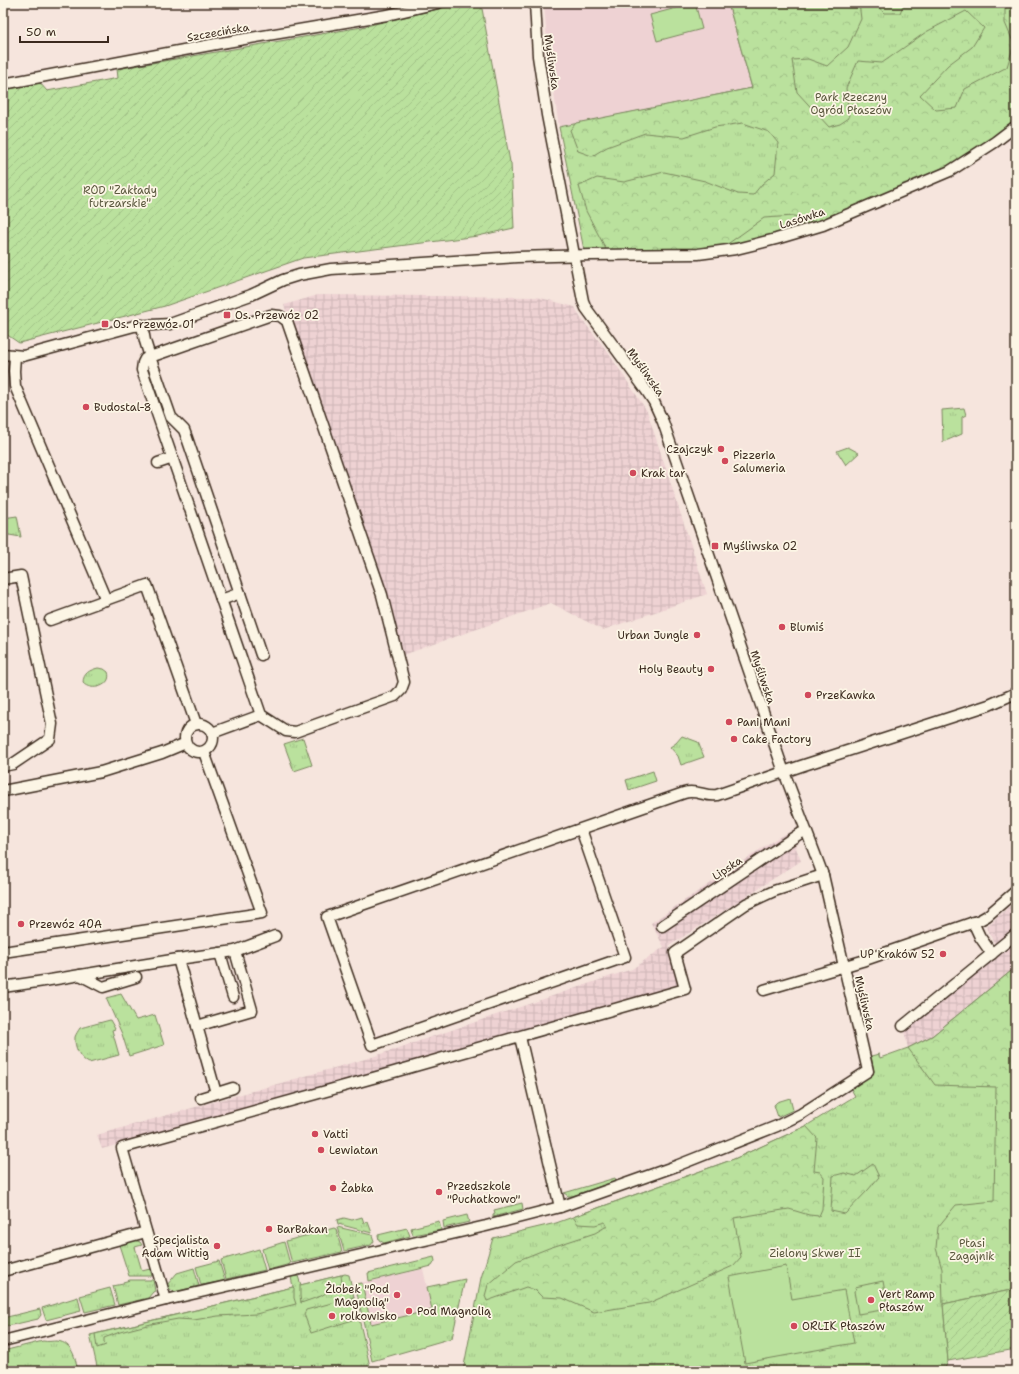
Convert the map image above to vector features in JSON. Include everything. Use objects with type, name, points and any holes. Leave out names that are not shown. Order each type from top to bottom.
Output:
[{"type":"street","name":"Szczecińska","points":[[3,84],[221,43],[387,15],[438,3]]},
{"type":"street","name":"Myśliwska","points":[[535,3],[535,29],[539,64],[558,174],[583,300],[586,308],[654,402],[663,422],[784,772],[823,875],[868,1071],[801,1114],[777,1126],[676,1166],[560,1207]]},
{"type":"street","name":"Lasówka","points":[[3,354],[15,356],[30,354],[142,325],[170,324],[251,295],[284,280],[299,275],[331,269],[517,257],[698,254],[736,249],[776,240],[823,225],[950,170],[995,142],[1016,126]]},
{"type":"street","points":[[271,315],[280,316],[287,321],[382,595],[404,682],[401,690],[395,696],[294,732],[286,731],[262,714],[142,370],[145,359],[150,357],[271,315]]},
{"type":"street","points":[[142,325],[150,357],[171,417],[184,430],[188,438],[260,655]]},
{"type":"street","points":[[15,356],[15,386],[106,600]]},
{"type":"street","points":[[30,420],[40,426]]},
{"type":"street","points":[[158,463],[173,458]]},
{"type":"street","points":[[3,579],[21,576],[52,724],[50,739],[12,764],[3,766]]},
{"type":"street","points":[[50,620],[147,586],[196,724]]},
{"type":"street","points":[[221,600],[240,594]]},
{"type":"street","points":[[581,829],[626,957],[372,1045],[327,917],[684,792],[696,791],[710,796],[717,795],[989,705],[1016,693]]},
{"type":"street","points":[[212,733],[262,714]]},
{"type":"street","points":[[196,724],[204,725],[209,728],[212,733],[212,744],[209,749],[204,752],[192,750],[186,743],[186,732],[190,727],[196,724]]},
{"type":"street","points":[[3,791],[101,772],[162,753],[186,743]]},
{"type":"street","points":[[3,952],[262,913],[204,752]]},
{"type":"street","name":"Lipska","points":[[662,926],[798,834],[806,831]]},
{"type":"street","points":[[166,1300],[122,1148],[520,1037],[685,989],[675,953],[746,904],[774,891],[823,875]]},
{"type":"street","points":[[764,990],[844,967],[973,922],[987,916],[1016,891]]},
{"type":"street","points":[[973,922],[980,937],[992,954]]},
{"type":"street","points":[[903,1026],[1016,934]]},
{"type":"street","points":[[3,987],[44,982],[220,953],[235,950],[275,936]]},
{"type":"street","points":[[197,1026],[252,1010],[235,950]]},
{"type":"street","points":[[220,953],[233,997]]},
{"type":"street","points":[[178,959],[216,1093]]},
{"type":"street","points":[[80,975],[103,987],[136,978]]},
{"type":"street","points":[[3,1341],[166,1300],[486,1226],[560,1207],[520,1037]]},
{"type":"street","points":[[201,1098],[233,1088]]},
{"type":"street","points":[[3,1271],[146,1232]]},
{"type":"shaded area","points":[[544,3],[728,3],[752,88],[559,127],[548,53]]},
{"type":"shaded area","points":[[318,295],[537,297],[575,307],[580,317],[607,351],[647,411],[707,594],[603,630],[551,603],[403,655],[284,305]]},
{"type":"shaded area","points":[[790,832],[801,861],[669,946],[679,986],[102,1149],[97,1135],[369,1058],[632,969],[664,947],[651,923],[777,838]]},
{"type":"shaded area","points":[[1016,901],[1016,967],[932,1036],[908,1048],[904,1031],[999,953],[986,927]]},
{"type":"shaded area","name":"Pod Magnolią","points":[[423,1269],[427,1287],[465,1279],[452,1338],[372,1361],[355,1284]]},
{"type":"green space","name":"ROD \"Zakłady futrzarskie\"","points":[[463,3],[481,3],[511,163],[514,228],[478,236],[303,258],[165,306],[19,343],[3,332],[3,90],[40,83],[47,91],[118,78],[117,69],[362,27]]},
{"type":"green space","points":[[695,3],[702,29],[657,41],[650,15]]},
{"type":"green space","name":"Park Rzeczny Ogród Płaszów","points":[[728,3],[1016,3],[1016,125],[823,224],[722,248],[585,255],[559,127],[752,88]]},
{"type":"green space","name":"Park Rzeczny Ogród Płaszów","points":[[728,3],[859,3],[861,19],[848,47],[827,66],[808,59],[792,60],[797,92],[829,127],[840,124],[849,118],[846,88],[858,61],[882,63],[926,32],[966,11],[984,28],[972,47],[948,65],[920,95],[936,110],[957,108],[965,89],[1007,67],[1014,44],[1005,23],[1005,7],[1011,3],[1016,3],[1016,125],[949,170],[823,224],[794,216],[764,218],[722,248],[608,253],[586,211],[579,186],[597,178],[624,182],[664,172],[705,181],[738,194],[753,195],[762,184],[775,173],[778,143],[769,132],[743,123],[715,127],[684,137],[645,133],[607,147],[592,156],[578,151],[570,130],[576,123],[752,88]]},
{"type":"green space","points":[[875,3],[904,3],[900,13],[884,13]]},
{"type":"green space","points":[[964,408],[966,415],[962,417],[962,434],[943,442],[942,410]]},
{"type":"green space","points":[[848,447],[859,453],[846,465],[837,451]]},
{"type":"green space","points":[[17,516],[21,537],[9,535],[3,536],[3,518]]},
{"type":"green space","points":[[98,668],[104,669],[108,672],[109,677],[104,684],[91,687],[83,683],[84,677],[88,672]]},
{"type":"green space","points":[[682,736],[698,742],[704,757],[681,765],[678,756],[670,747]]},
{"type":"green space","points":[[303,738],[312,765],[294,771],[284,744]]},
{"type":"green space","points":[[653,771],[656,781],[629,790],[626,780]]},
{"type":"green space","name":"Zielony Skwer II","points":[[1016,967],[1016,1289],[943,1304],[948,1361],[944,1371],[463,1371],[481,1278],[493,1238],[556,1223],[734,1159],[806,1126],[855,1096],[851,1089],[874,1072],[871,1056],[879,1054],[880,1058],[908,1048],[932,1036]]},
{"type":"green space","name":"Ptasi Zagajnik","points":[[1016,967],[1016,1289],[943,1304],[942,1269],[936,1248],[938,1227],[956,1205],[994,1201],[996,1087],[935,1085],[908,1048],[932,1036]]},
{"type":"green space","points":[[121,994],[136,1020],[155,1015],[164,1045],[129,1056],[122,1034],[106,998]]},
{"type":"green space","points":[[110,1020],[115,1029],[112,1030],[119,1055],[89,1063],[83,1059],[78,1052],[75,1037],[80,1028]]},
{"type":"green space","points":[[790,1098],[793,1110],[778,1117],[774,1105],[777,1102]]},
{"type":"green space","points":[[806,1126],[817,1138],[814,1171],[820,1172],[824,1177],[822,1209],[819,1216],[809,1215],[789,1209],[734,1218],[741,1257],[733,1266],[649,1303],[594,1312],[562,1298],[542,1297],[535,1290],[526,1287],[487,1301],[485,1296],[488,1285],[516,1261],[549,1248],[595,1233],[607,1226],[605,1222],[595,1225],[578,1224],[573,1217],[734,1159]]},
{"type":"green space","points":[[873,1164],[879,1177],[868,1190],[845,1214],[831,1211],[833,1176],[844,1173],[856,1176]]},
{"type":"green space","points":[[615,1178],[616,1181],[572,1196],[568,1196],[564,1193]]},
{"type":"green space","points":[[522,1203],[523,1209],[493,1217],[493,1214],[495,1213],[494,1210]]},
{"type":"green space","points":[[467,1215],[469,1222],[444,1228],[443,1221]]},
{"type":"green space","points":[[362,1217],[364,1223],[368,1222],[372,1233],[338,1224],[337,1220],[344,1218],[352,1220]]},
{"type":"green space","points":[[439,1221],[441,1230],[413,1235],[411,1228]]},
{"type":"green space","points":[[337,1227],[372,1235],[374,1241],[371,1245],[344,1251]]},
{"type":"green space","points":[[334,1228],[336,1229],[342,1252],[292,1263],[286,1241]]},
{"type":"green space","points":[[407,1228],[410,1236],[384,1243],[379,1240],[378,1235]]},
{"type":"green space","points":[[135,1240],[140,1242],[142,1245],[135,1247],[142,1271],[150,1269],[152,1276],[129,1276],[119,1245]]},
{"type":"green space","points":[[284,1242],[290,1264],[268,1270],[262,1249]]},
{"type":"green space","points":[[259,1249],[265,1270],[226,1279],[221,1260]]},
{"type":"green space","points":[[434,1257],[435,1261],[432,1266],[369,1281],[368,1273]]},
{"type":"green space","points":[[219,1261],[225,1281],[201,1285],[196,1267]]},
{"type":"green space","name":"ORLIK Płaszów","points":[[786,1266],[792,1299],[844,1290],[854,1343],[745,1363],[729,1277]]},
{"type":"green space","points":[[194,1268],[199,1286],[174,1292],[167,1285],[177,1273]]},
{"type":"green space","points":[[345,1274],[349,1275],[371,1371],[98,1371],[90,1335],[293,1287],[291,1277],[298,1276],[301,1285]]},
{"type":"green space","points":[[341,1275],[342,1283],[321,1296],[301,1303],[300,1285]]},
{"type":"green space","name":"Pod Magnolią","points":[[465,1279],[452,1338],[372,1361],[355,1284],[362,1283],[371,1324],[432,1310],[427,1287]]},
{"type":"green space","points":[[130,1280],[153,1280],[155,1291],[148,1298],[118,1305],[113,1286],[123,1284],[123,1282]]},
{"type":"green space","name":"Vert Ramp Płaszów","points":[[883,1281],[888,1309],[858,1314],[854,1291],[856,1290],[855,1287]]},
{"type":"green space","points":[[293,1287],[296,1304],[256,1314],[218,1316],[194,1320],[178,1319],[151,1324],[104,1338],[106,1345],[97,1348],[95,1334]]},
{"type":"green space","points":[[110,1288],[115,1305],[85,1312],[80,1296]]},
{"type":"green space","points":[[1016,1289],[1016,1349],[948,1361],[943,1304]]},
{"type":"green space","points":[[78,1297],[81,1311],[46,1320],[42,1308]]},
{"type":"green space","name":"rolkowisko","points":[[354,1297],[359,1318],[311,1333],[304,1314],[306,1310]]},
{"type":"green space","points":[[40,1309],[41,1315],[38,1319],[3,1327],[3,1318]]},
{"type":"green space","points":[[43,1341],[57,1341],[67,1345],[76,1361],[78,1371],[3,1371],[3,1351]]},
{"type":"place","name":"Os. Przewóz 02","points":[[227,315]]},
{"type":"place","name":"Os. Przewóz 01","points":[[105,324]]},
{"type":"place","name":"Budostal-8","points":[[86,407]]},
{"type":"place","name":"Czajczyk","points":[[721,449]]},
{"type":"place","name":"Pizzeria Salumeria","points":[[725,461]]},
{"type":"place","name":"Krak tar","points":[[633,473]]},
{"type":"place","name":"Myśliwska 02","points":[[715,546]]},
{"type":"place","name":"Blumiś","points":[[782,627]]},
{"type":"place","name":"Urban Jungle","points":[[697,635]]},
{"type":"place","name":"Holy Beauty","points":[[711,669]]},
{"type":"place","name":"PrzeKawka","points":[[808,695]]},
{"type":"place","name":"Pani Mani","points":[[729,722]]},
{"type":"place","name":"Cake Factory","points":[[734,739]]},
{"type":"place","name":"Przewóz 40A","points":[[21,924]]},
{"type":"place","name":"UP Kraków 52","points":[[943,954]]},
{"type":"place","name":"Vatti","points":[[315,1134]]},
{"type":"place","name":"Lewiatan","points":[[321,1150]]},
{"type":"place","name":"Żabka","points":[[333,1188]]},
{"type":"place","name":"Przedszkole \"Puchatkowo\"","points":[[439,1192]]},
{"type":"place","name":"BarBakan","points":[[269,1229]]},
{"type":"place","name":"Specjalista Adam Wittig","points":[[217,1246]]},
{"type":"place","name":"Żlobek \"Pod Magnolią\"","points":[[397,1295]]},
{"type":"place","name":"Vert Ramp Płaszów","points":[[871,1300]]},
{"type":"place","name":"Pod Magnolią","points":[[409,1311]]},
{"type":"place","name":"rolkowisko","points":[[332,1316]]},
{"type":"place","name":"ORLIK Płaszów","points":[[794,1326]]}]
